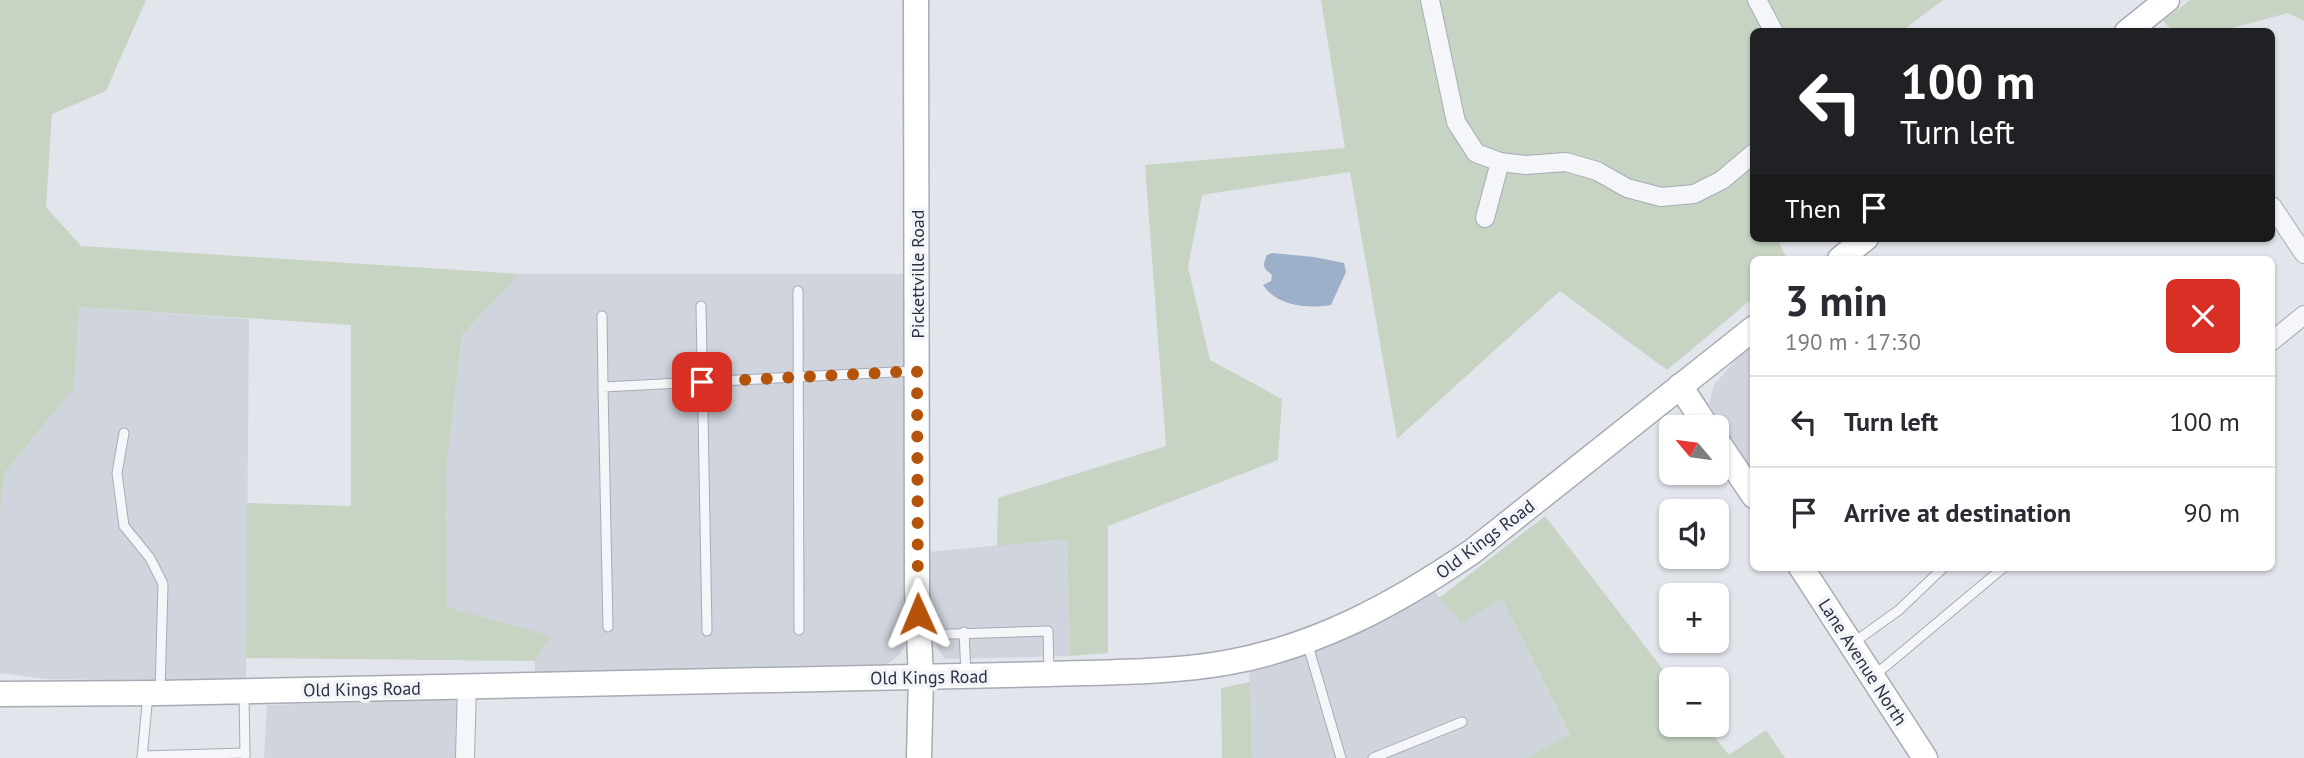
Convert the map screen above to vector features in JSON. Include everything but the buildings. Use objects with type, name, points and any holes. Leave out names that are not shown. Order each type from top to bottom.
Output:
[{"type":"main road","name":"Pickettville Road","points":[[916,0],[921,677],[919,758]]},
{"type":"main road","points":[[2139,28],[2166,0]]},
{"type":"main road","points":[[1844,256],[1861,242]]},
{"type":"main road","name":"Old Kings Road","points":[[0,694],[1049,674],[1160,670],[1225,663],[1306,640],[1375,612],[1425,584],[1473,551],[1750,331]]},
{"type":"main road","points":[[1680,386],[1699,415]]},
{"type":"main road","points":[[1729,460],[1750,490]]},
{"type":"main road","name":"Lane Avenue North","points":[[1804,571],[1925,758]]},
{"type":"street","points":[[1430,0],[1456,122],[1476,153],[1500,162],[1566,163],[1598,171],[1627,188],[1661,197],[1694,194],[1722,180],[1750,156]]},
{"type":"street","points":[[1757,0],[1772,28]]},
{"type":"street","points":[[1485,218],[1500,162]]},
{"type":"street","points":[[2275,210],[2304,254]]},
{"type":"street","points":[[2275,339],[2304,315]]},
{"type":"street","points":[[466,758],[467,686]]},
{"type":"lane","points":[[798,291],[799,630]]},
{"type":"lane","points":[[701,306],[707,631]]},
{"type":"lane","points":[[602,316],[608,627]]},
{"type":"lane","points":[[603,387],[917,371]]},
{"type":"lane","points":[[124,433],[117,473],[124,526],[150,558],[163,584],[154,693],[142,757],[245,755],[244,691]]},
{"type":"lane","points":[[1852,644],[1899,610],[1940,571]]},
{"type":"lane","points":[[1873,676],[1999,571]]},
{"type":"lane","points":[[919,635],[1048,631],[1049,674]]},
{"type":"lane","points":[[964,632],[966,676]]},
{"type":"lane","points":[[1306,640],[1341,758]]},
{"type":"lane","points":[[1373,758],[1462,722]]},
{"type":"shaded area","points":[[520,274],[910,274],[908,642],[899,655],[889,663],[872,668],[535,677],[535,661],[550,636],[447,607],[446,471],[462,335]]},
{"type":"shaded area","points":[[79,307],[249,319],[246,682],[46,679],[0,673],[0,515],[5,472],[74,388]]},
{"type":"shaded area","points":[[1750,343],[1750,468],[1729,435],[1729,415],[1716,415],[1709,404],[1714,385]]},
{"type":"shaded area","points":[[1067,539],[1070,656],[945,659],[929,636],[928,552]]},
{"type":"shaded area","points":[[1433,590],[1461,622],[1502,599],[1570,736],[1525,758],[1252,758],[1249,667]]},
{"type":"shaded area","points":[[462,699],[458,758],[264,758],[267,705]]},
{"type":"green space","points":[[0,0],[146,0],[106,91],[52,114],[46,207],[81,246],[520,274],[462,335],[446,471],[447,607],[551,636],[535,661],[246,658],[247,503],[351,506],[351,325],[79,307],[74,388],[5,472],[0,515]]},
{"type":"green space","points":[[1321,0],[1943,0],[1906,28],[1750,28],[1750,242],[1779,242],[1786,256],[1750,256],[1750,301],[1667,370],[1560,291],[1397,439],[1350,172],[1202,195],[1188,267],[1210,360],[1282,399],[1278,460],[1108,526],[1108,653],[1070,656],[1067,539],[997,546],[998,498],[1166,446],[1145,165],[1345,148]]},
{"type":"green space","points":[[2190,0],[2304,0],[2304,21],[2288,13],[2232,28],[2170,28],[2163,21]]},
{"type":"green space","points":[[1545,516],[1661,667],[1659,737],[1715,737],[1729,755],[1766,730],[1785,758],[1525,758],[1570,735],[1502,599],[1461,623],[1439,598]]},
{"type":"green space","points":[[1250,682],[1252,758],[1222,758],[1221,688]]},
{"type":"water","points":[[1272,253],[1344,263],[1346,272],[1331,305],[1312,307],[1293,304],[1276,298],[1269,292],[1263,285],[1271,281],[1272,275],[1264,264],[1267,255]]},
{"type":"route","points":[[702,382],[917,371],[918,614]]}]
